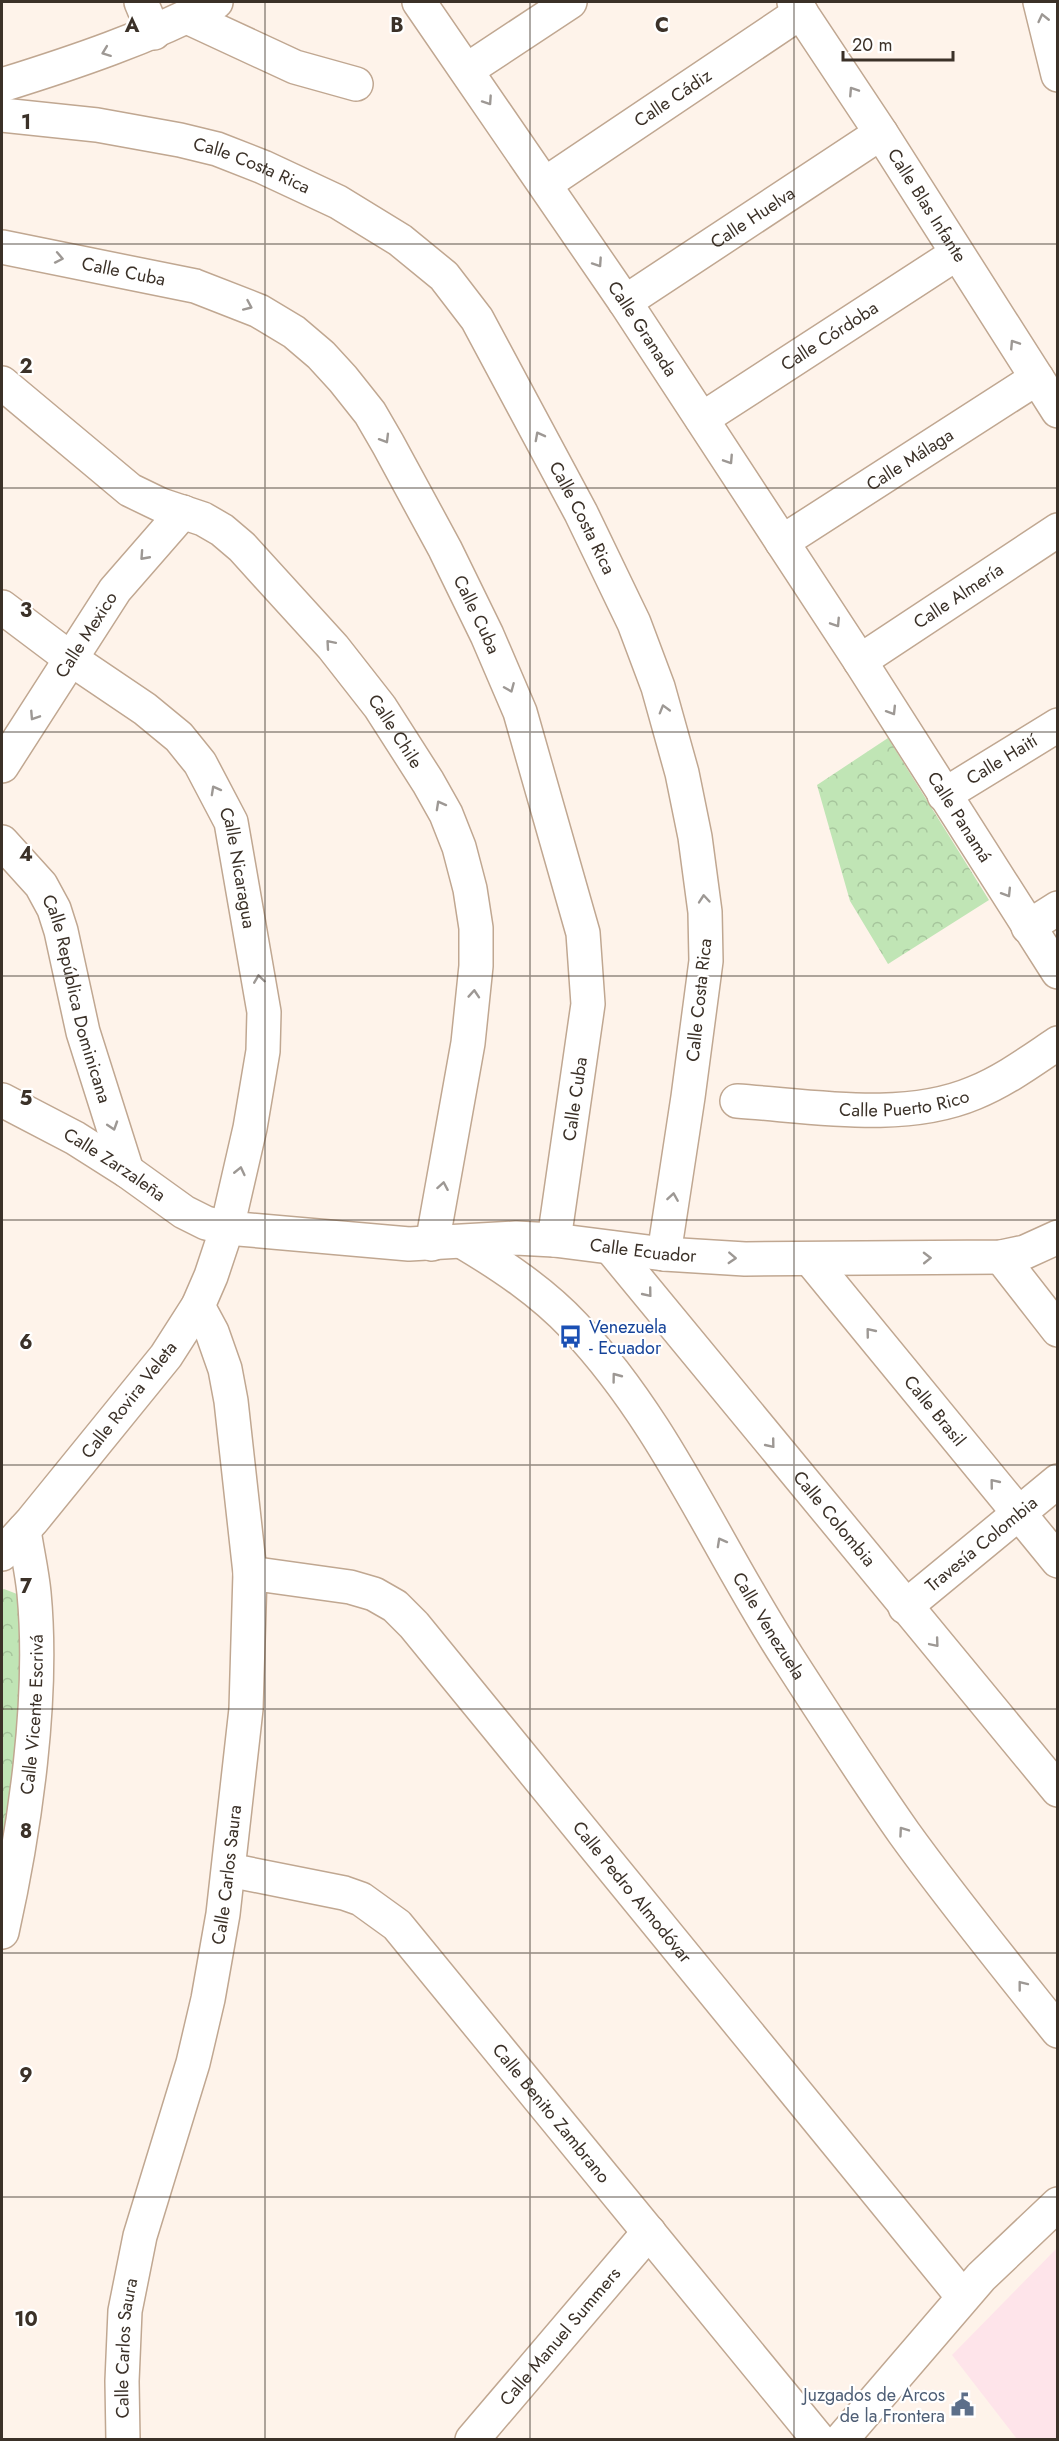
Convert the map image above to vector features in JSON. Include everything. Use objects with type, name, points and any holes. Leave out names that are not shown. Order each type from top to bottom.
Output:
[{"type":"street","points":[[141,2],[154,33]]},
{"type":"street","points":[[2,85],[96,56],[154,33],[216,2]]},
{"type":"street","name":"Calle Granada","points":[[419,2],[625,302],[860,661]]},
{"type":"street","points":[[467,70],[570,2]]},
{"type":"street","points":[[1040,2],[1058,75]]},
{"type":"street","name":"Calle Blas Infante","points":[[797,7],[1058,411]]},
{"type":"street","name":"Calle Cádiz","points":[[545,184],[797,7]]},
{"type":"street","points":[[187,17],[295,67],[317,75],[356,84]]},
{"type":"street","name":"Calle Costa Rica","points":[[2,115],[97,125],[180,140],[217,149],[263,167],[338,202],[400,240],[444,276],[477,319],[581,513],[634,623],[658,687],[682,773],[695,837],[705,912],[706,961],[664,1254]]},
{"type":"street","name":"Calle Huelva","points":[[625,302],[880,133]]},
{"type":"street","name":"Calle Cuba","points":[[2,248],[195,286],[260,311],[294,332],[321,355],[370,413],[388,444],[455,570],[487,635],[520,712],[583,933],[588,1004],[554,1240]]},
{"type":"street","name":"Calle Córdoba","points":[[702,419],[956,254]]},
{"type":"street","name":"Calle Málaga","points":[[782,542],[1037,378]]},
{"type":"street","name":"Calle Chile","points":[[2,383],[130,490],[144,498],[203,519],[222,530],[242,547],[333,647],[380,707],[446,814],[459,847],[470,889],[476,928],[476,975],[448,1243]]},
{"type":"street","name":"Calle Mexico","points":[[2,766],[115,590],[183,512]]},
{"type":"street","name":"Calle Almería","points":[[860,661],[1058,530]]},
{"type":"street","name":"Calle Nicaragua","points":[[2,607],[71,659],[145,709],[179,738],[200,763],[231,822],[264,1011],[263,1051],[252,1117],[227,1228]]},
{"type":"street","name":"Calle Panamá","points":[[860,661],[1058,972]]},
{"type":"street","name":"Calle Haití","points":[[944,795],[1058,725]]},
{"type":"street","name":"Calle República Dominicana","points":[[2,842],[41,885],[54,909],[62,931],[80,1023],[127,1171]]},
{"type":"street","points":[[1028,927],[1058,908]]},
{"type":"street","name":"Calle Puerto Rico","points":[[737,1101],[886,1111],[935,1106],[975,1093],[997,1082],[1058,1043]]},
{"type":"street","name":"Calle Zarzaleña","points":[[2,1100],[75,1138],[127,1171],[184,1212],[206,1223],[227,1228]]},
{"type":"street","name":"Calle Ecuador","points":[[227,1228],[377,1242],[448,1243],[516,1238],[554,1240],[664,1254],[811,1260],[1001,1257],[1025,1252],[1058,1237]]},
{"type":"street","name":"Calle Rovira Veleta","points":[[2,1554],[166,1356],[198,1306],[227,1228]]},
{"type":"street","name":"Calle Venezuela","points":[[448,1243],[518,1278],[549,1302],[585,1338],[615,1375],[671,1456],[766,1624],[855,1762],[906,1835],[1058,2031]]},
{"type":"street","name":"Calle Colombia","points":[[611,1248],[1058,1790]]},
{"type":"street","points":[[1001,1257],[1058,1330]]},
{"type":"street","name":"Calle Brasil","points":[[811,1260],[1058,1560]]},
{"type":"street","name":"Calle Carlos Saura","points":[[123,2439],[124,2311],[140,2236],[195,2052],[221,1931],[246,1709],[250,1573],[231,1401],[225,1369],[212,1332],[198,1306]]},
{"type":"street","name":"Travesía Colombia","points":[[905,1607],[1058,1481]]},
{"type":"street","name":"Calle Vicente Escrivá","points":[[2,1932],[18,1852],[30,1756],[35,1686],[34,1592],[24,1530]]},
{"type":"street","name":"Calle Pedro Almodóvar","points":[[250,1573],[350,1587],[374,1594],[395,1606],[414,1625],[963,2297]]},
{"type":"street","name":"Calle Benito Zambrano","points":[[229,1870],[344,1893],[361,1899],[397,1925],[819,2439]]},
{"type":"street","points":[[841,2439],[963,2297],[1001,2257],[1058,2204]]},
{"type":"street","name":"Calle Manuel Summers","points":[[472,2439],[649,2232]]},
{"type":"shaded area","points":[[1057,2248],[1057,2439],[1017,2439],[952,2355]]},
{"type":"green space","points":[[888,738],[989,900],[888,964],[850,901],[817,785]]},
{"type":"green space","points":[[2,1590],[17,1594],[22,1609],[20,1716],[2,1867]]},
{"type":"place","name":"Venezuela - Ecuador","points":[[571,1337]]},
{"type":"place","name":"Juzgados de Arcos de la Frontera","points":[[963,2405]]}]
